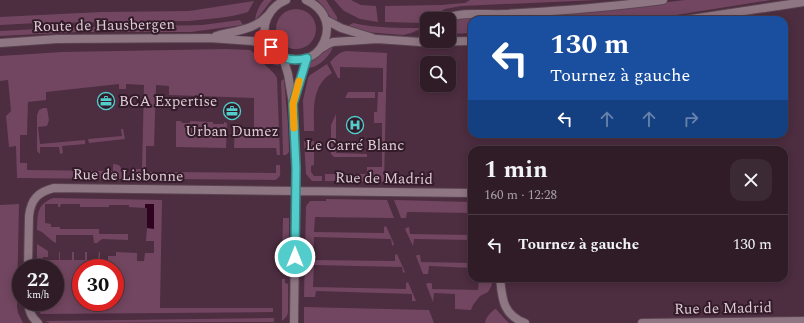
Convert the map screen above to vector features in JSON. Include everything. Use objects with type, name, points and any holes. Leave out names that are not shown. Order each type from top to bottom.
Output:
[{"type":"street","points":[[306,0],[314,4],[321,11],[326,20],[326,36],[319,50]]},
{"type":"street","points":[[456,15],[504,14],[604,7],[663,0]]},
{"type":"street","name":"Route de Hausbergen","points":[[209,38],[250,27],[259,23],[282,1]]},
{"type":"street","points":[[711,16],[804,2]]},
{"type":"street","points":[[268,15],[265,23],[265,33],[268,43],[274,52],[283,58],[291,60],[307,58],[333,42],[377,39],[420,42]]},
{"type":"street","points":[[326,20],[341,28],[377,39]]},
{"type":"street","name":"Route de Hausbergen","points":[[0,42],[57,39],[209,38],[252,41],[271,47]]},
{"type":"street","points":[[456,41],[468,41]]},
{"type":"street","points":[[283,58],[288,74],[293,104],[296,168],[294,323]]},
{"type":"street","points":[[293,104],[307,58]]},
{"type":"street","name":"Rue de Lisbonne","points":[[28,259],[29,216],[32,203],[42,192],[54,188],[295,191]]},
{"type":"street","name":"Rue de Madrid","points":[[295,191],[468,193]]},
{"type":"street","points":[[500,282],[502,298],[506,309],[520,321],[525,323]]},
{"type":"street","points":[[29,311],[32,318],[38,323]]},
{"type":"street","name":"Rue de Madrid","points":[[642,323],[804,321]]},
{"type":"shaded area","points":[[0,0],[804,0],[804,323],[0,323]]},
{"type":"shaded area","points":[[264,0],[272,0],[255,20],[258,9]]},
{"type":"shaded area","points":[[317,0],[326,0],[337,17],[337,23],[331,18]]},
{"type":"shaded area","points":[[334,0],[351,0],[361,5],[376,6],[378,22],[360,19],[344,11]]},
{"type":"shaded area","points":[[470,0],[598,0],[461,6],[445,9],[440,12],[420,12],[420,23],[385,22],[385,6],[465,3]]},
{"type":"shaded area","points":[[685,0],[771,0],[670,16],[492,16],[603,10]]},
{"type":"shaded area","points":[[254,1],[248,12],[226,17],[189,21],[37,23],[0,25],[0,17],[101,12],[189,11]]},
{"type":"shaded area","points":[[296,9],[310,15],[316,29],[310,43],[296,49],[282,43],[276,29],[282,15]]},
{"type":"shaded area","points":[[468,17],[468,33],[456,34],[456,18]]},
{"type":"shaded area","points":[[240,20],[243,25],[191,32],[78,32],[0,36],[0,31],[57,28],[202,25]]},
{"type":"shaded area","points":[[353,23],[379,27],[420,28],[420,29],[403,35],[365,32],[346,27]]},
{"type":"shaded area","points":[[259,46],[271,55],[280,66],[266,60],[261,54]]},
{"type":"shaded area","points":[[333,47],[323,61],[311,68],[307,68],[318,56]]},
{"type":"shaded area","points":[[226,49],[250,50],[273,72],[277,78],[280,155],[277,155],[276,148],[234,148],[235,125],[237,126],[237,136],[254,137],[254,98],[169,95],[169,86],[156,85],[154,146],[146,146],[146,172],[154,172],[154,179],[135,179],[135,169],[142,169],[144,85],[126,84],[126,89],[119,89],[119,84],[46,92],[46,100],[28,102],[27,135],[20,135],[20,163],[27,163],[27,170],[113,171],[113,164],[116,164],[121,168],[122,179],[17,178],[16,146],[9,147],[6,116],[11,111],[8,80],[0,81],[0,56],[62,52]]},
{"type":"shaded area","points":[[346,51],[387,53],[384,182],[325,181],[325,174],[367,174],[367,167],[382,167],[382,123],[374,123],[374,112],[377,112],[378,92],[383,92],[383,68],[340,67],[340,78],[338,78],[330,62],[339,54]]},
{"type":"shaded area","points":[[327,64],[332,73],[325,78],[317,92],[314,107],[314,131],[304,131],[303,100],[308,78],[310,75]]},
{"type":"shaded area","points":[[284,79],[289,152],[286,155],[283,155],[281,81]]},
{"type":"shaded area","points":[[348,92],[375,92],[375,98],[345,98]]},
{"type":"shaded area","points":[[47,108],[49,120],[47,126],[38,127],[40,144],[85,140],[85,144],[62,146],[63,153],[60,154],[59,147],[40,147],[40,154],[37,151],[37,115],[39,110]]},
{"type":"shaded area","points":[[336,114],[336,153],[367,154],[367,157],[334,157],[331,154],[331,125]]},
{"type":"shaded area","points":[[176,121],[181,121],[182,123],[190,123],[190,121],[213,122],[213,124],[224,124],[224,122],[227,123],[226,148],[176,147]]},
{"type":"shaded area","points":[[121,129],[123,129],[125,139],[89,143],[88,139],[122,136]]},
{"type":"shaded area","points":[[304,141],[314,141],[314,165],[311,166],[311,172],[314,176],[322,176],[322,181],[312,181],[306,174]]},
{"type":"shaded area","points":[[276,165],[280,165],[280,176],[275,180],[163,179],[163,172],[276,173]]},
{"type":"shaded area","points":[[53,198],[162,200],[160,308],[273,308],[273,312],[41,314],[39,311],[64,311],[64,260],[72,260],[72,311],[124,311],[124,259],[108,259],[108,256],[116,256],[116,252],[137,253],[137,261],[144,261],[145,253],[154,253],[154,241],[146,241],[147,228],[153,228],[154,204],[145,204],[145,208],[129,207],[129,205],[80,207],[80,204],[61,204],[60,207],[58,207],[58,204],[45,204],[45,223],[51,224],[51,227],[60,227],[60,229],[99,229],[99,234],[128,234],[128,240],[102,239],[97,243],[94,243],[93,235],[56,235],[56,243],[37,230],[39,211],[43,204]]},
{"type":"shaded area","points":[[326,199],[387,200],[394,218],[315,217],[314,232],[384,233],[384,227],[386,226],[394,244],[393,246],[391,239],[314,237],[313,260],[395,261],[395,255],[397,254],[405,272],[403,273],[402,267],[314,265],[313,287],[406,289],[406,283],[408,282],[416,301],[412,301],[412,294],[316,291],[315,297],[304,297],[306,206],[310,201],[326,201]]},
{"type":"shaded area","points":[[394,200],[468,202],[468,213],[407,212],[406,218],[401,218]]},
{"type":"shaded area","points":[[19,204],[18,259],[12,259],[12,311],[18,311],[23,323],[0,323],[0,205]]},
{"type":"shaded area","points":[[145,204],[154,204],[154,229],[147,228],[147,208],[145,208]]},
{"type":"shaded area","points":[[283,218],[289,218],[289,251],[286,251],[286,253],[282,253]]},
{"type":"shaded area","points":[[409,227],[410,234],[468,235],[468,240],[414,239],[413,246],[405,229]]},
{"type":"shaded area","points":[[37,244],[48,251],[48,257],[43,257],[43,259],[37,259]]},
{"type":"shaded area","points":[[72,252],[74,252],[74,259],[72,259]]},
{"type":"shaded area","points":[[85,252],[87,252],[87,259],[85,259]]},
{"type":"shaded area","points":[[99,252],[100,259],[98,259]]},
{"type":"shaded area","points":[[420,255],[421,262],[468,263],[468,268],[429,266],[428,274],[423,274],[416,256]]},
{"type":"shaded area","points":[[282,279],[285,279],[285,283],[288,284],[288,312],[287,316],[282,321]]},
{"type":"shaded area","points":[[479,282],[492,282],[492,285],[488,292],[480,296],[471,310],[455,309],[455,294],[434,293],[433,302],[426,284],[431,283],[432,289],[478,290]]},
{"type":"shaded area","points":[[304,307],[429,310],[434,323],[304,323]]},
{"type":"shaded area","points":[[495,309],[509,323],[485,323],[488,315]]},
{"type":"shaded area","points":[[274,318],[274,322],[50,323],[45,321]]},
{"type":"slow traffic","points":[[294,128],[293,104],[299,81]]},
{"type":"place","name":"BCA Expertise","points":[[106,101]]},
{"type":"place","name":"Urban Dumez","points":[[232,111]]},
{"type":"place","name":"Le Carré Blanc","points":[[355,125]]},
{"type":"route","points":[[271,47],[274,52],[283,58],[299,60],[307,58],[293,104],[296,168],[295,257]]}]
